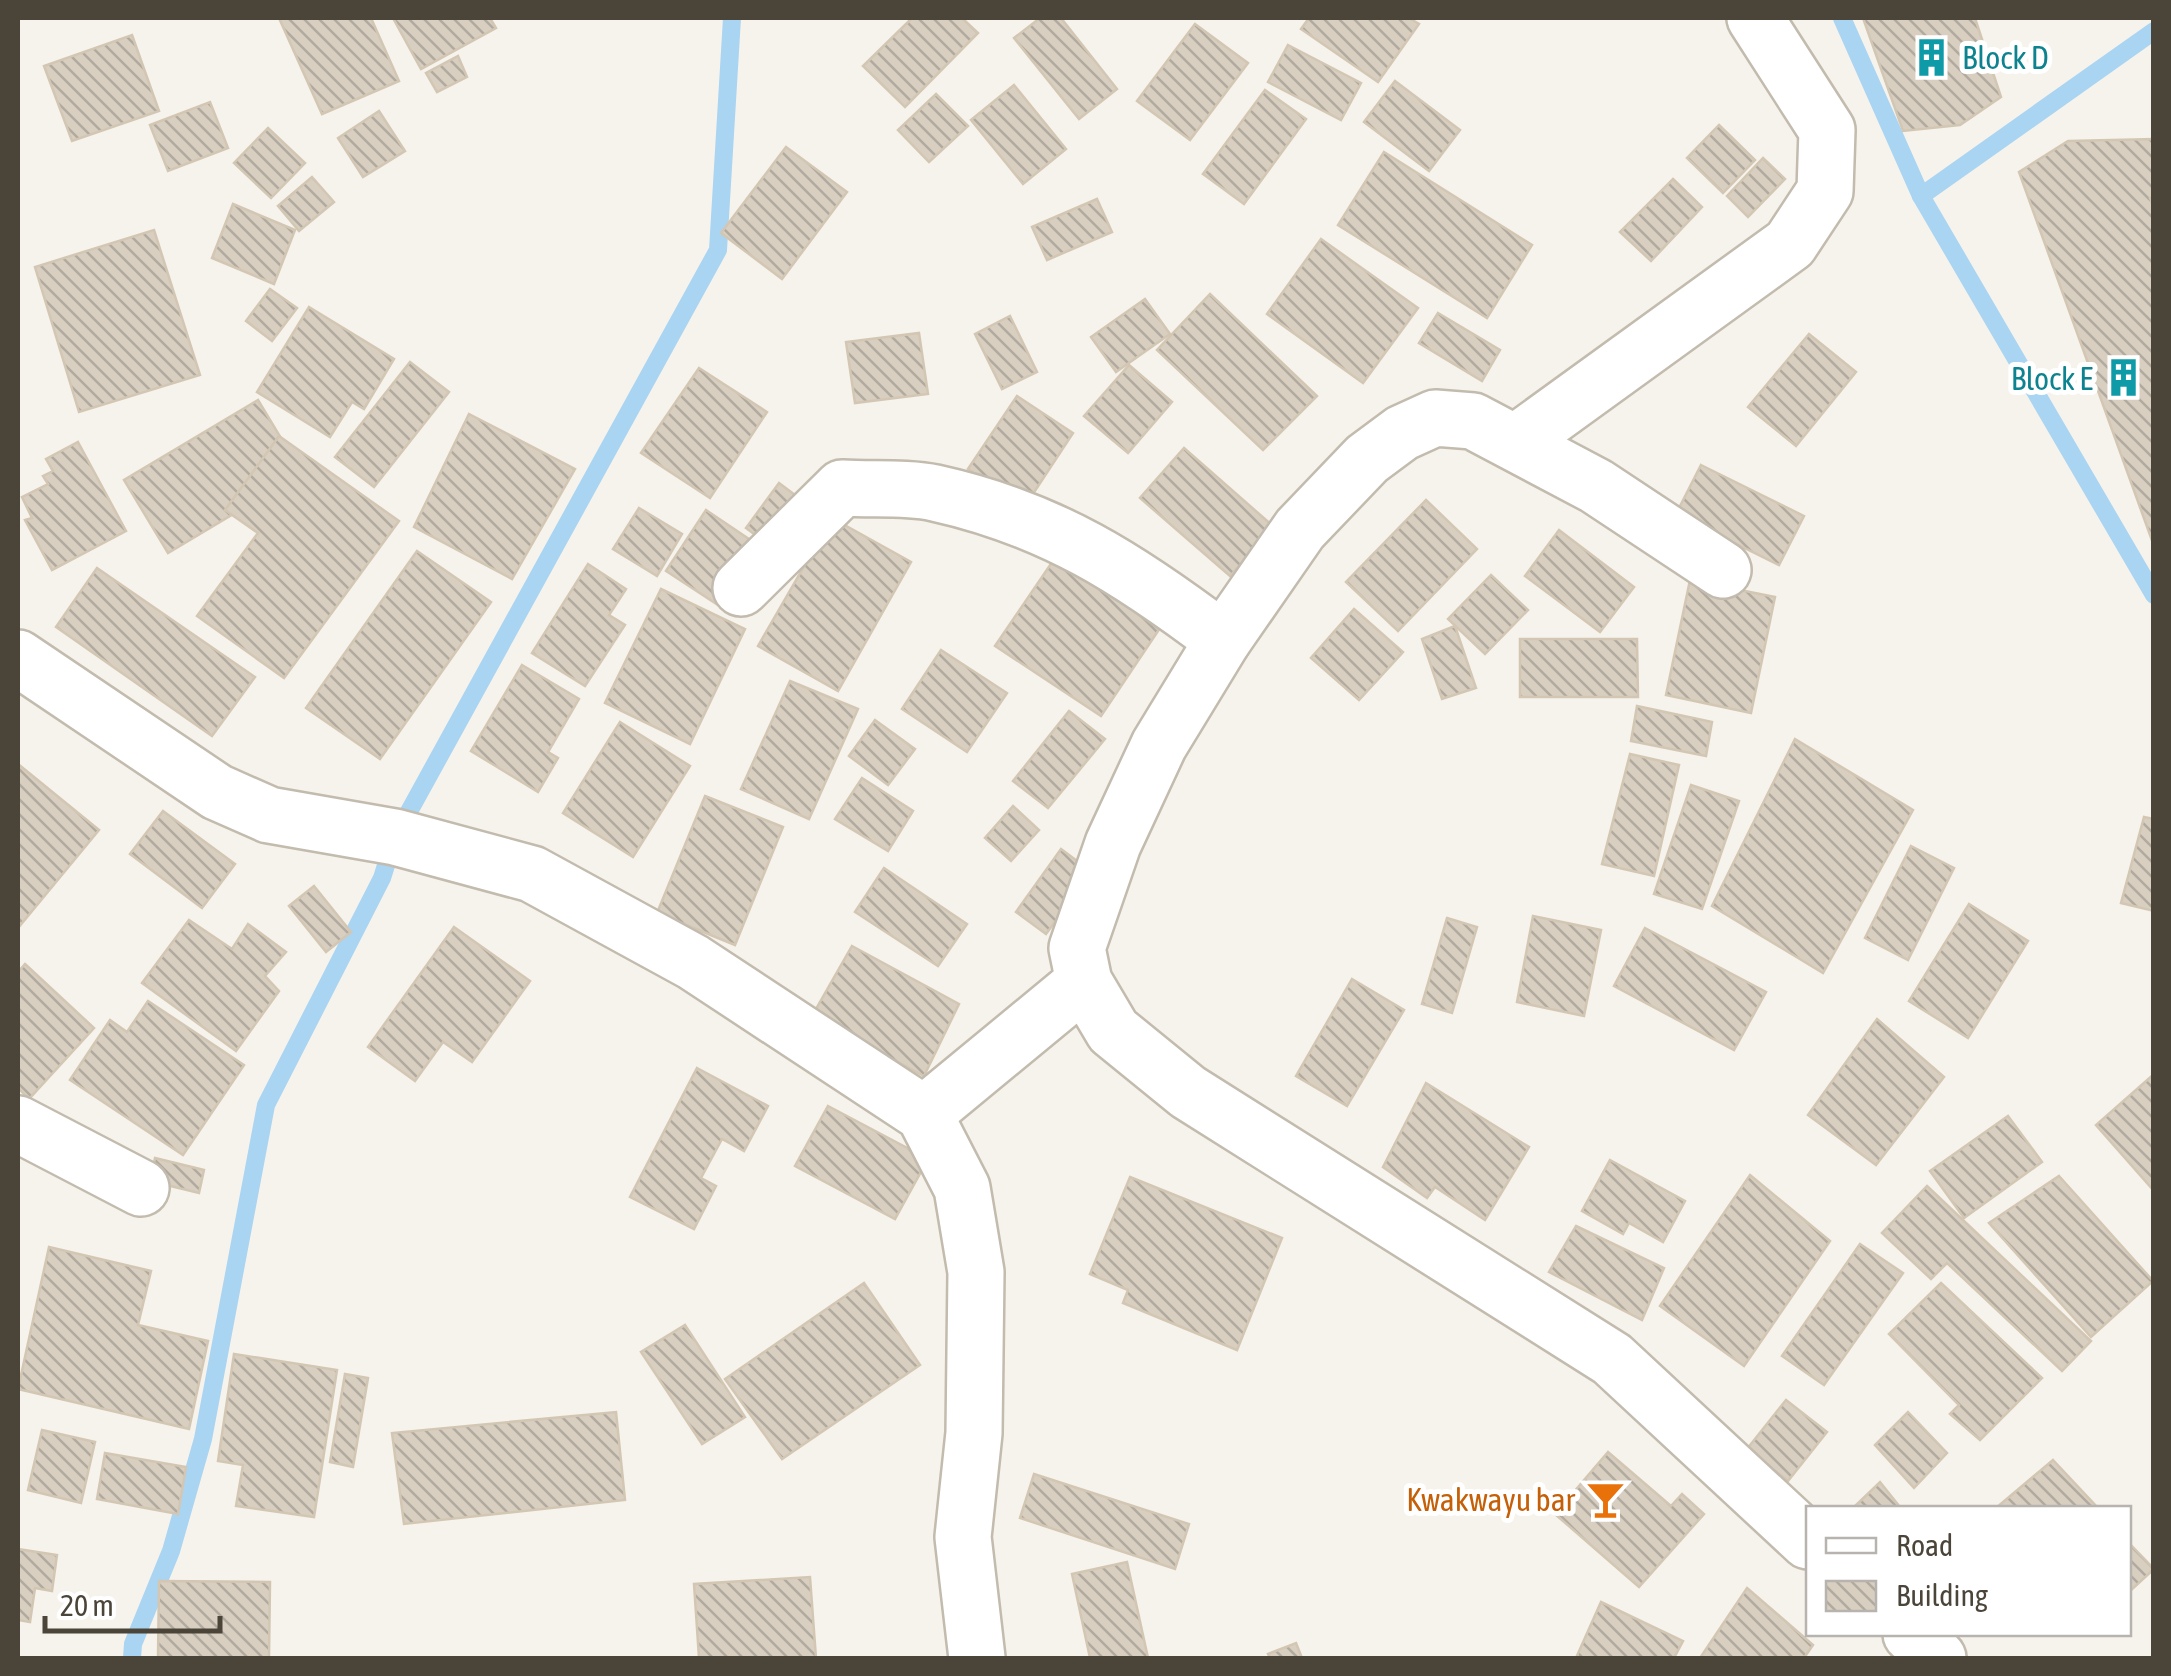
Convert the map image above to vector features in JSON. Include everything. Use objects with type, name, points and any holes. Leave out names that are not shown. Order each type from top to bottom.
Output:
[{"type":"street","points":[[1518,441],[1790,244],[1825,191],[1827,130],[1755,18]]},
{"type":"street","points":[[1723,570],[1518,441],[1473,421],[1435,418],[1402,433],[1367,459],[1300,529],[1222,640],[1159,745],[1114,844],[1078,948],[1084,982],[1113,1031],[1188,1092],[1612,1359],[1806,1539]]},
{"type":"street","points":[[741,588],[842,488],[933,493],[1086,545],[1138,575],[1222,640]]},
{"type":"street","points":[[18,658],[217,792],[269,815],[413,842],[532,874],[692,962],[924,1114],[962,1188],[976,1272],[975,1396],[964,1538],[977,1658]]},
{"type":"street","points":[[924,1114],[1084,982]]},
{"type":"street","points":[[18,1124],[141,1188]]},
{"type":"street","points":[[1913,1636],[1938,1658]]},
{"type":"building","points":[[279,18],[371,18],[399,81],[322,114]]},
{"type":"building","points":[[393,18],[490,18],[496,28],[421,69]]},
{"type":"building","points":[[912,18],[962,18],[978,33],[905,107],[863,66]]},
{"type":"building","points":[[1040,18],[1061,18],[1117,89],[1079,119],[1014,38]]},
{"type":"building","points":[[1309,18],[1409,18],[1419,24],[1378,82],[1301,29]]},
{"type":"building","name":"Block D","points":[[1863,18],[1975,18],[2001,97],[1960,125],[1903,131]]},
{"type":"building","points":[[1195,24],[1248,63],[1190,140],[1137,101]]},
{"type":"building","points":[[132,35],[159,111],[72,141],[44,66]]},
{"type":"building","points":[[1288,45],[1361,83],[1341,120],[1268,82]]},
{"type":"building","points":[[458,56],[467,77],[437,92],[426,73]]},
{"type":"building","points":[[1395,81],[1460,130],[1429,171],[1364,122]]},
{"type":"building","points":[[1014,85],[1066,149],[1023,184],[971,120]]},
{"type":"building","points":[[1265,90],[1306,119],[1244,204],[1203,174]]},
{"type":"building","points":[[936,94],[968,126],[929,162],[898,130]]},
{"type":"building","points":[[210,102],[228,148],[168,171],[150,125]]},
{"type":"building","points":[[379,111],[405,151],[363,177],[338,138]]},
{"type":"building","points":[[1719,125],[1755,160],[1723,193],[1687,158]]},
{"type":"building","points":[[268,128],[305,163],[271,198],[234,163]]},
{"type":"building","name":"Block E","points":[[2154,139],[2154,197],[2150,198],[2154,209],[2154,546],[2019,172],[2068,141]]},
{"type":"building","points":[[786,147],[847,192],[782,279],[721,233]]},
{"type":"building","points":[[1384,152],[1532,245],[1487,318],[1338,225]]},
{"type":"building","points":[[1763,158],[1785,179],[1748,217],[1727,196]]},
{"type":"building","points":[[312,177],[334,202],[299,231],[278,206]]},
{"type":"building","points":[[1673,179],[1702,207],[1651,261],[1620,232]]},
{"type":"building","points":[[1097,199],[1112,232],[1047,260],[1032,227]]},
{"type":"building","points":[[233,204],[295,230],[274,284],[212,258]]},
{"type":"building","points":[[154,230],[200,375],[79,412],[35,267]]},
{"type":"building","points":[[1321,239],[1418,308],[1363,383],[1267,314]]},
{"type":"building","points":[[270,289],[297,308],[272,341],[246,321]]},
{"type":"building","points":[[1210,294],[1317,396],[1263,450],[1157,350]]},
{"type":"building","points":[[1145,299],[1170,334],[1116,372],[1091,337]]},
{"type":"building","points":[[309,307],[394,359],[364,409],[352,402],[330,437],[257,392]]},
{"type":"building","points":[[1438,313],[1500,350],[1482,381],[1419,343]]},
{"type":"building","points":[[1010,316],[1037,372],[1002,389],[975,334]]},
{"type":"building","points":[[919,333],[928,394],[855,403],[846,342]]},
{"type":"building","points":[[1809,334],[1856,372],[1796,446],[1748,407]]},
{"type":"building","points":[[410,362],[449,392],[374,487],[335,457]]},
{"type":"building","points":[[1129,365],[1172,402],[1128,453],[1084,416]]},
{"type":"building","points":[[699,368],[767,412],[710,498],[641,453]]},
{"type":"building","points":[[1017,396],[1073,433],[1025,506],[968,469]]},
{"type":"building","points":[[258,400],[302,473],[168,553],[124,480]]},
{"type":"building","points":[[469,414],[575,469],[512,579],[414,527]]},
{"type":"building","points":[[279,436],[399,521],[284,678],[197,616],[258,533],[225,510]]},
{"type":"building","points":[[78,442],[126,531],[52,570],[25,520],[32,518],[22,497],[48,484],[43,476],[53,471],[46,459]]},
{"type":"building","points":[[1184,448],[1274,527],[1230,576],[1140,498]]},
{"type":"building","points":[[1701,465],[1804,516],[1779,565],[1676,514]]},
{"type":"building","points":[[779,483],[807,504],[773,548],[746,528]]},
{"type":"building","points":[[1426,500],[1477,549],[1398,631],[1346,582]]},
{"type":"building","points":[[639,508],[682,534],[657,576],[613,549]]},
{"type":"building","points":[[706,510],[758,545],[718,605],[666,571]]},
{"type":"building","points":[[832,518],[911,562],[838,691],[758,646]]},
{"type":"building","points":[[1559,530],[1634,587],[1600,632],[1525,576]]},
{"type":"building","points":[[417,551],[491,602],[380,759],[306,708]]},
{"type":"building","points":[[1059,552],[1164,622],[1101,716],[995,646]]},
{"type":"building","points":[[588,564],[626,589],[609,615],[625,625],[585,686],[532,653]]},
{"type":"building","points":[[97,568],[255,677],[212,736],[56,627]]},
{"type":"building","points":[[1491,575],[1528,610],[1485,654],[1448,619]]},
{"type":"building","points":[[1690,580],[1775,597],[1751,713],[1666,695]]},
{"type":"building","points":[[661,589],[745,629],[690,744],[605,703]]},
{"type":"building","points":[[1354,609],[1403,652],[1359,700],[1311,658]]},
{"type":"building","points":[[1455,626],[1476,688],[1442,699],[1422,639]]},
{"type":"building","points":[[1520,639],[1637,639],[1638,697],[1520,697]]},
{"type":"building","points":[[941,650],[1007,693],[967,752],[902,709]]},
{"type":"building","points":[[522,665],[579,699],[548,752],[558,758],[538,792],[471,751]]},
{"type":"building","points":[[790,681],[858,709],[809,819],[741,789]]},
{"type":"building","points":[[1637,706],[1712,722],[1706,756],[1631,741]]},
{"type":"building","points":[[1069,711],[1105,739],[1048,808],[1013,781]]},
{"type":"building","points":[[875,720],[915,749],[888,785],[849,756]]},
{"type":"building","points":[[620,722],[690,766],[633,857],[563,813]]},
{"type":"building","points":[[1795,739],[1913,810],[1823,973],[1712,906]]},
{"type":"building","points":[[1630,754],[1679,765],[1654,876],[1602,864]]},
{"type":"building","points":[[18,764],[99,830],[18,928]]},
{"type":"building","points":[[862,778],[913,811],[888,851],[835,819]]},
{"type":"building","points":[[1691,785],[1739,801],[1702,909],[1654,894]]},
{"type":"building","points":[[705,796],[783,827],[735,945],[657,913]]},
{"type":"building","points":[[1013,806],[1039,830],[1011,861],[985,838]]},
{"type":"building","points":[[163,811],[235,864],[202,908],[130,854]]},
{"type":"building","points":[[2144,817],[2154,819],[2154,911],[2121,903]]},
{"type":"building","points":[[1911,846],[1954,868],[1908,960],[1865,938]]},
{"type":"building","points":[[1061,849],[1092,872],[1046,934],[1016,912]]},
{"type":"building","points":[[884,868],[967,924],[938,966],[855,912]]},
{"type":"building","points":[[314,886],[351,932],[326,952],[289,906]]},
{"type":"building","points":[[1969,904],[2028,941],[1968,1038],[1909,1001]]},
{"type":"building","points":[[1533,916],[1601,930],[1584,1016],[1517,1002]]},
{"type":"building","points":[[1447,918],[1477,927],[1452,1013],[1422,1004]]},
{"type":"building","points":[[189,920],[232,949],[248,924],[286,952],[265,976],[279,991],[236,1051],[142,983]]},
{"type":"building","points":[[454,927],[530,981],[472,1062],[443,1042],[415,1081],[368,1047]]},
{"type":"building","points":[[1645,928],[1766,992],[1734,1050],[1614,986]]},
{"type":"building","points":[[852,946],[959,1004],[924,1076],[812,1016]]},
{"type":"building","points":[[25,964],[94,1028],[29,1099],[18,1088],[18,972]]},
{"type":"building","points":[[1352,979],[1404,1010],[1347,1106],[1296,1076]]},
{"type":"building","points":[[148,1001],[244,1065],[183,1155],[70,1080],[110,1020],[127,1032]]},
{"type":"building","points":[[1877,1019],[1944,1077],[1876,1165],[1808,1115]]},
{"type":"building","points":[[697,1068],[768,1106],[744,1151],[722,1139],[701,1178],[716,1186],[694,1229],[630,1197]]},
{"type":"building","points":[[2154,1074],[2154,1191],[2096,1125]]},
{"type":"building","points":[[1426,1083],[1529,1147],[1485,1220],[1435,1187],[1427,1198],[1383,1167]]},
{"type":"building","points":[[828,1106],[928,1159],[895,1219],[795,1166]]},
{"type":"building","points":[[2008,1116],[2042,1162],[1964,1218],[1930,1171]]},
{"type":"building","points":[[155,1158],[204,1170],[199,1193],[150,1181]]},
{"type":"building","points":[[1610,1160],[1685,1201],[1663,1242],[1629,1223],[1623,1234],[1582,1211]]},
{"type":"building","points":[[1750,1175],[1830,1241],[1744,1366],[1660,1306]]},
{"type":"building","points":[[2059,1176],[2153,1281],[2091,1337],[1989,1223]]},
{"type":"building","points":[[1130,1177],[1282,1238],[1237,1350],[1123,1303],[1128,1290],[1090,1274]]},
{"type":"building","points":[[1927,1186],[2091,1341],[2062,1371],[1947,1263],[1931,1279],[1882,1233]]},
{"type":"building","points":[[1576,1226],[1664,1268],[1642,1320],[1549,1272]]},
{"type":"building","points":[[1860,1244],[1903,1273],[1824,1385],[1782,1356]]},
{"type":"building","points":[[49,1247],[151,1271],[138,1325],[208,1341],[189,1429],[18,1389]]},
{"type":"building","points":[[864,1283],[920,1365],[782,1459],[725,1379]]},
{"type":"building","points":[[1941,1283],[2042,1378],[1980,1440],[1950,1414],[1959,1405],[1889,1334]]},
{"type":"building","points":[[685,1325],[745,1417],[702,1444],[641,1352]]},
{"type":"building","points":[[234,1354],[337,1370],[314,1517],[236,1506],[243,1465],[218,1461]]},
{"type":"building","points":[[345,1374],[368,1378],[353,1467],[330,1462]]},
{"type":"building","points":[[1786,1400],[1827,1432],[1788,1481],[1747,1449]]},
{"type":"building","points":[[616,1412],[625,1500],[404,1524],[392,1433]]},
{"type":"building","points":[[1908,1412],[1947,1453],[1914,1488],[1875,1445]]},
{"type":"building","points":[[42,1430],[95,1442],[81,1503],[28,1490]]},
{"type":"building","points":[[1608,1452],[1671,1506],[1682,1494],[1704,1514],[1639,1587],[1555,1514]]},
{"type":"building","points":[[105,1453],[186,1467],[178,1514],[97,1499]]},
{"type":"building","points":[[2053,1460],[2096,1506],[1998,1506]]},
{"type":"building","points":[[1034,1474],[1189,1524],[1175,1569],[1020,1518]]},
{"type":"building","points":[[1880,1482],[1899,1506],[1855,1506]]},
{"type":"building","points":[[2131,1545],[2154,1569],[2131,1590]]},
{"type":"building","points":[[18,1549],[57,1555],[52,1591],[35,1588],[30,1622],[18,1620]]},
{"type":"building","points":[[1127,1562],[1148,1658],[1090,1658],[1072,1574]]},
{"type":"building","points":[[810,1577],[816,1658],[699,1658],[694,1584]]},
{"type":"building","points":[[159,1581],[270,1582],[269,1658],[158,1658]]},
{"type":"building","points":[[1747,1588],[1813,1645],[1804,1658],[1700,1658]]},
{"type":"building","points":[[1601,1602],[1683,1641],[1674,1658],[1576,1658]]},
{"type":"building","points":[[1296,1643],[1302,1658],[1270,1658],[1268,1654]]},
{"type":"waterway","points":[[132,1658],[133,1644],[171,1551],[203,1439],[266,1105],[382,878],[395,837],[718,250],[732,18]]},
{"type":"waterway","points":[[1842,18],[1921,196],[2154,595]]},
{"type":"waterway","points":[[1921,196],[2154,31]]},
{"type":"place","name":"Block D","points":[[1932,57]]},
{"type":"place","name":"Block E","points":[[2123,378]]},
{"type":"place","name":"Kwakwayu bar","points":[[1605,1499]]}]
